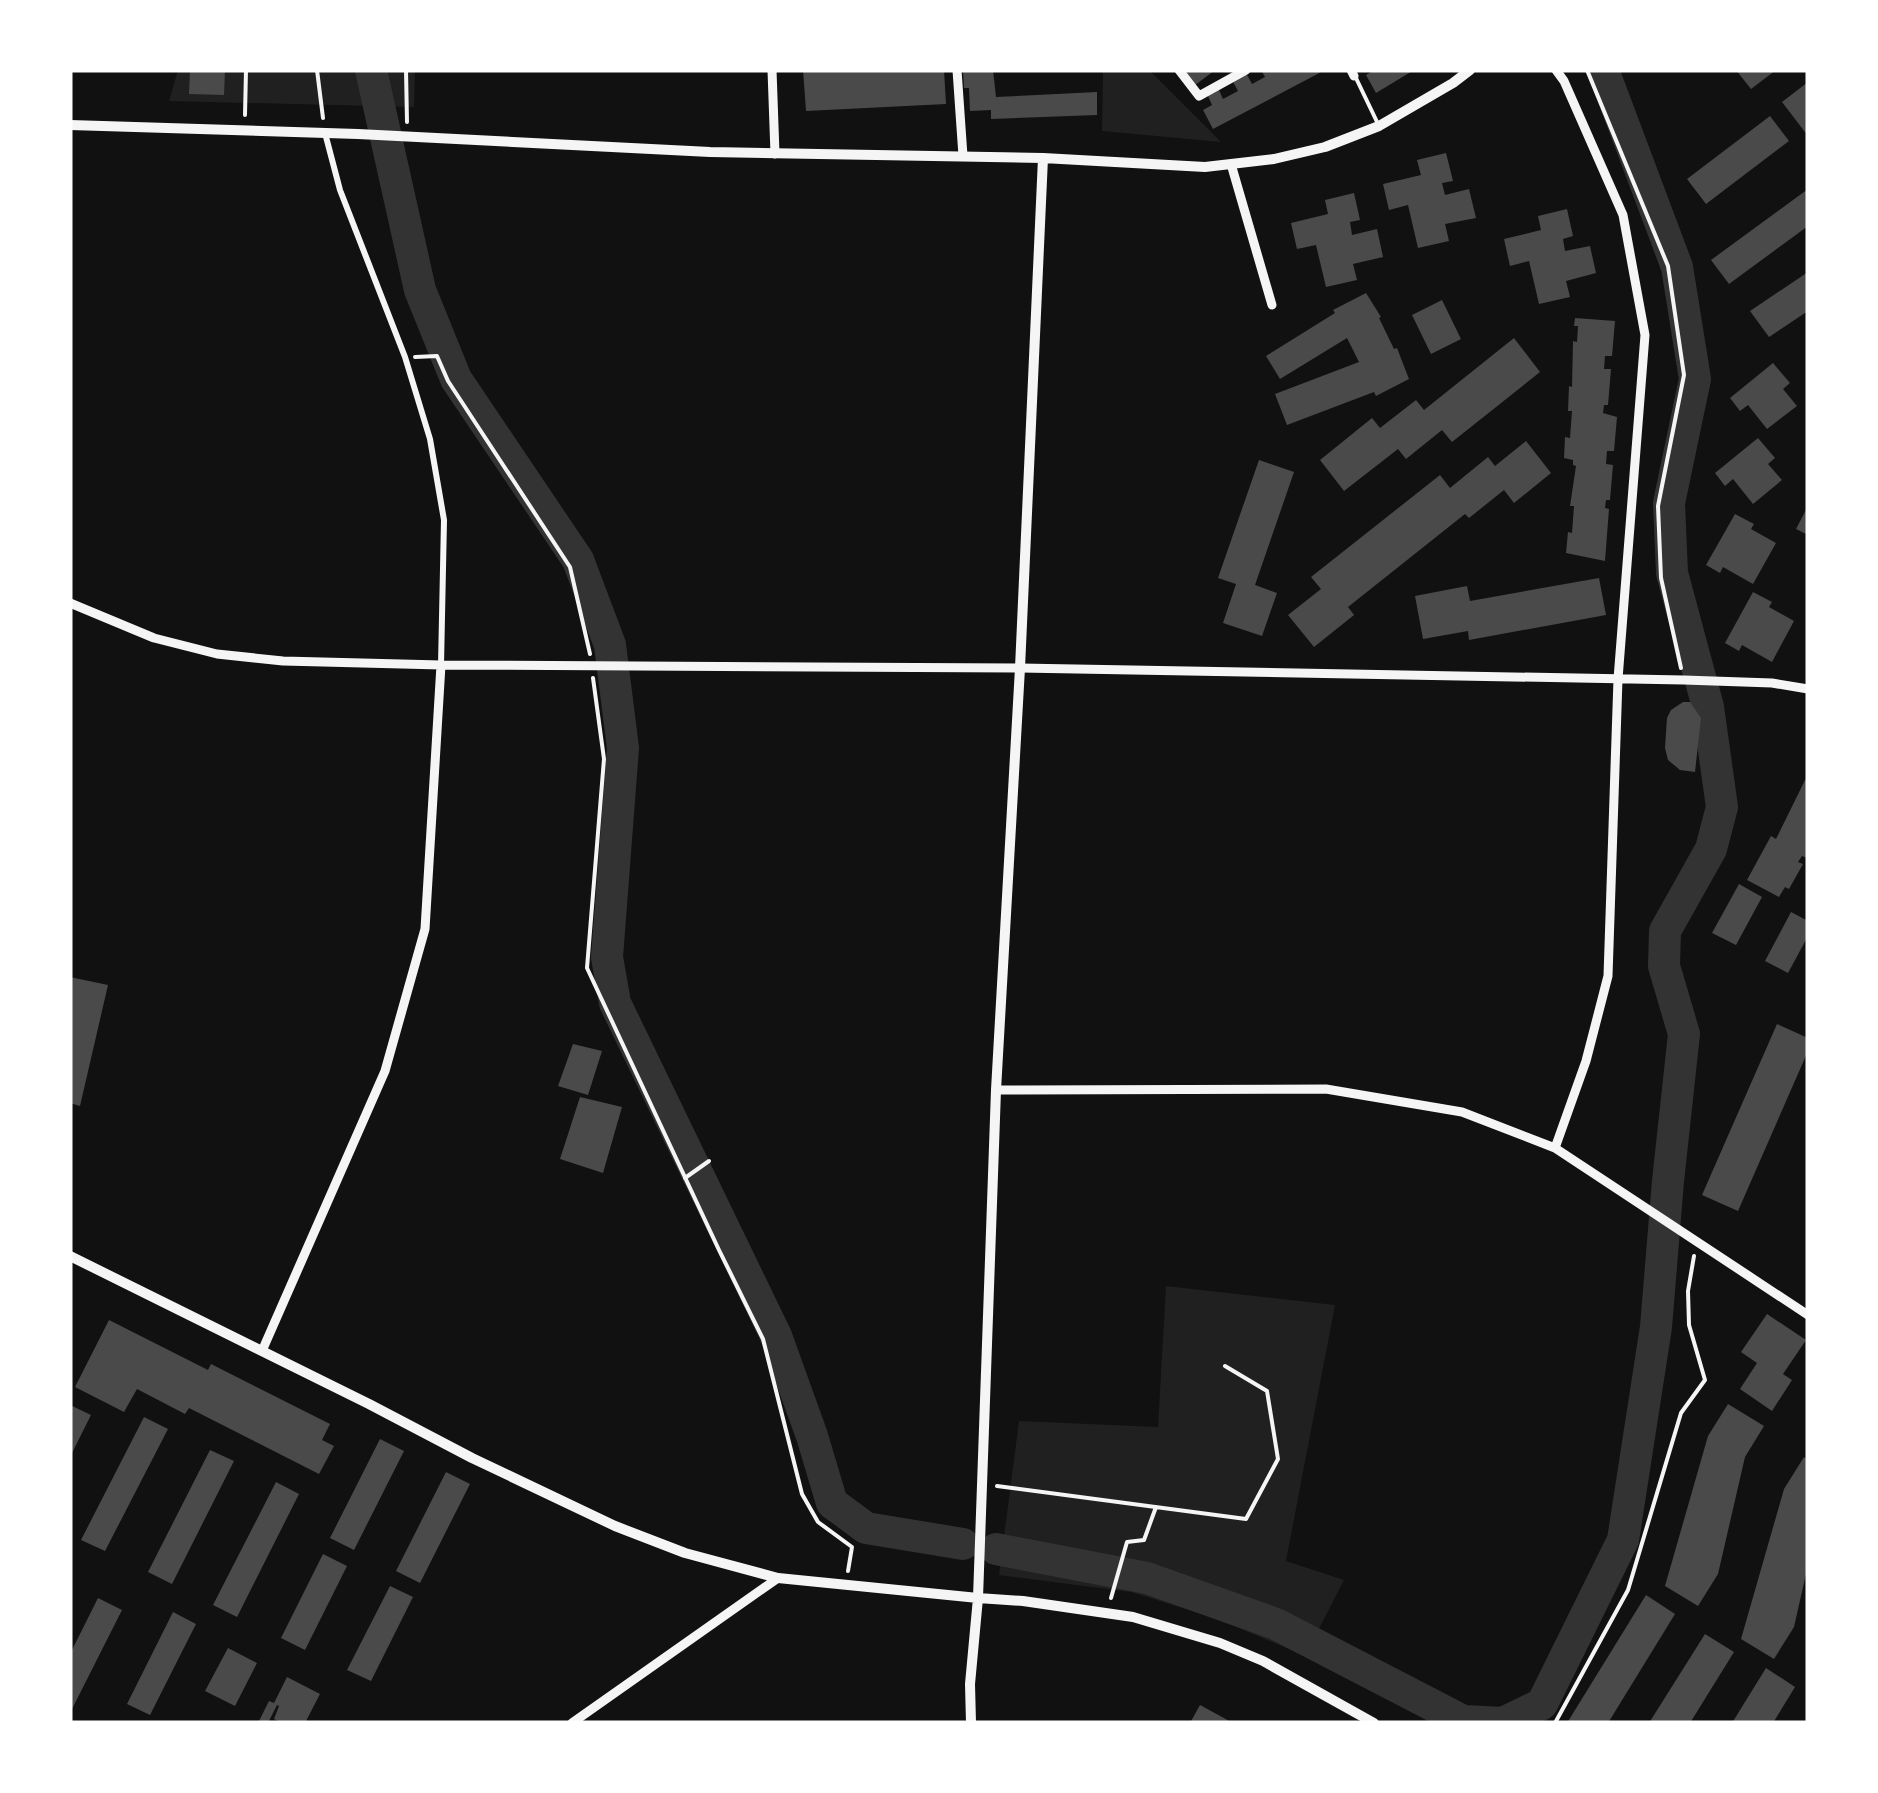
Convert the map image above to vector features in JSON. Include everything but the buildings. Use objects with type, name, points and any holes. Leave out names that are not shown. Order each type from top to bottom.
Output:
[{"type":"street","points":[[772,70],[774,154]]},
{"type":"street","points":[[957,70],[963,156]]},
{"type":"street","points":[[1179,70],[1199,96],[1246,70]]},
{"type":"street","points":[[70,125],[326,132],[774,154],[1043,158],[1206,168],[1324,147],[1379,126],[1470,70]]},
{"type":"street","points":[[1554,1148],[1586,1062],[1608,976],[1618,679],[1645,335],[1623,215],[1556,70]]},
{"type":"street","points":[[262,1351],[385,1070],[425,928],[441,665],[444,520],[430,439],[405,357],[340,190],[326,132]]},
{"type":"street","points":[[971,1723],[996,1090],[1043,158]]},
{"type":"street","points":[[1231,164],[1272,306]]},
{"type":"street","points":[[70,604],[154,638],[217,654],[283,661],[1684,680],[1808,689]]},
{"type":"street","points":[[996,1090],[1326,1090],[1462,1112],[1554,1148],[1808,1315]]},
{"type":"street","points":[[70,1256],[472,1458],[614,1526],[685,1553],[778,1578],[1023,1600],[1133,1617],[1220,1643],[1263,1661],[1374,1723]]},
{"type":"street","points":[[572,1723],[778,1578]]},
{"type":"lane","points":[[1353,73],[1379,126]]},
{"type":"path","points":[[244,130],[246,70]]},
{"type":"path","points":[[317,70],[326,132]]},
{"type":"path","points":[[406,70],[407,137]]},
{"type":"path","points":[[405,357],[437,356],[448,381],[570,567],[593,666],[604,759],[587,968],[763,1339],[802,1494],[818,1522],[852,1547],[846,1585]]},
{"type":"path","points":[[686,1177],[709,1161]]},
{"type":"path","points":[[1555,1723],[1628,1590],[1681,1413],[1706,1380],[1689,1325],[1688,1292],[1696,1241]]},
{"type":"path","points":[[982,1484],[1246,1519],[1278,1460],[1268,1391],[1225,1366]]},
{"type":"path","points":[[1107,1613],[1127,1542],[1144,1540],[1156,1507]]},
{"type":"shaded area","points":[[178,70],[415,70],[414,107],[169,101]]},
{"type":"shaded area","points":[[1103,70],[1149,70],[1221,142],[1102,131]]},
{"type":"shaded area","points":[[1166,1286],[1335,1305],[1286,1561],[1344,1580],[1305,1656],[1218,1619],[1131,1592],[999,1575],[1019,1421],[1158,1427]]},
{"type":"waterway","points":[[371,70],[420,290],[456,379],[578,560],[610,645],[623,748],[607,957],[615,1003],[776,1336],[832,1503],[866,1528],[963,1544]]},
{"type":"waterway","points":[[996,1549],[1147,1578],[1276,1624],[1463,1721],[1503,1723],[1542,1704],[1623,1540],[1656,1327],[1684,1034],[1664,966],[1665,931],[1711,849],[1722,807],[1708,707],[1672,573],[1669,503],[1695,379],[1677,267],[1603,70]]}]
